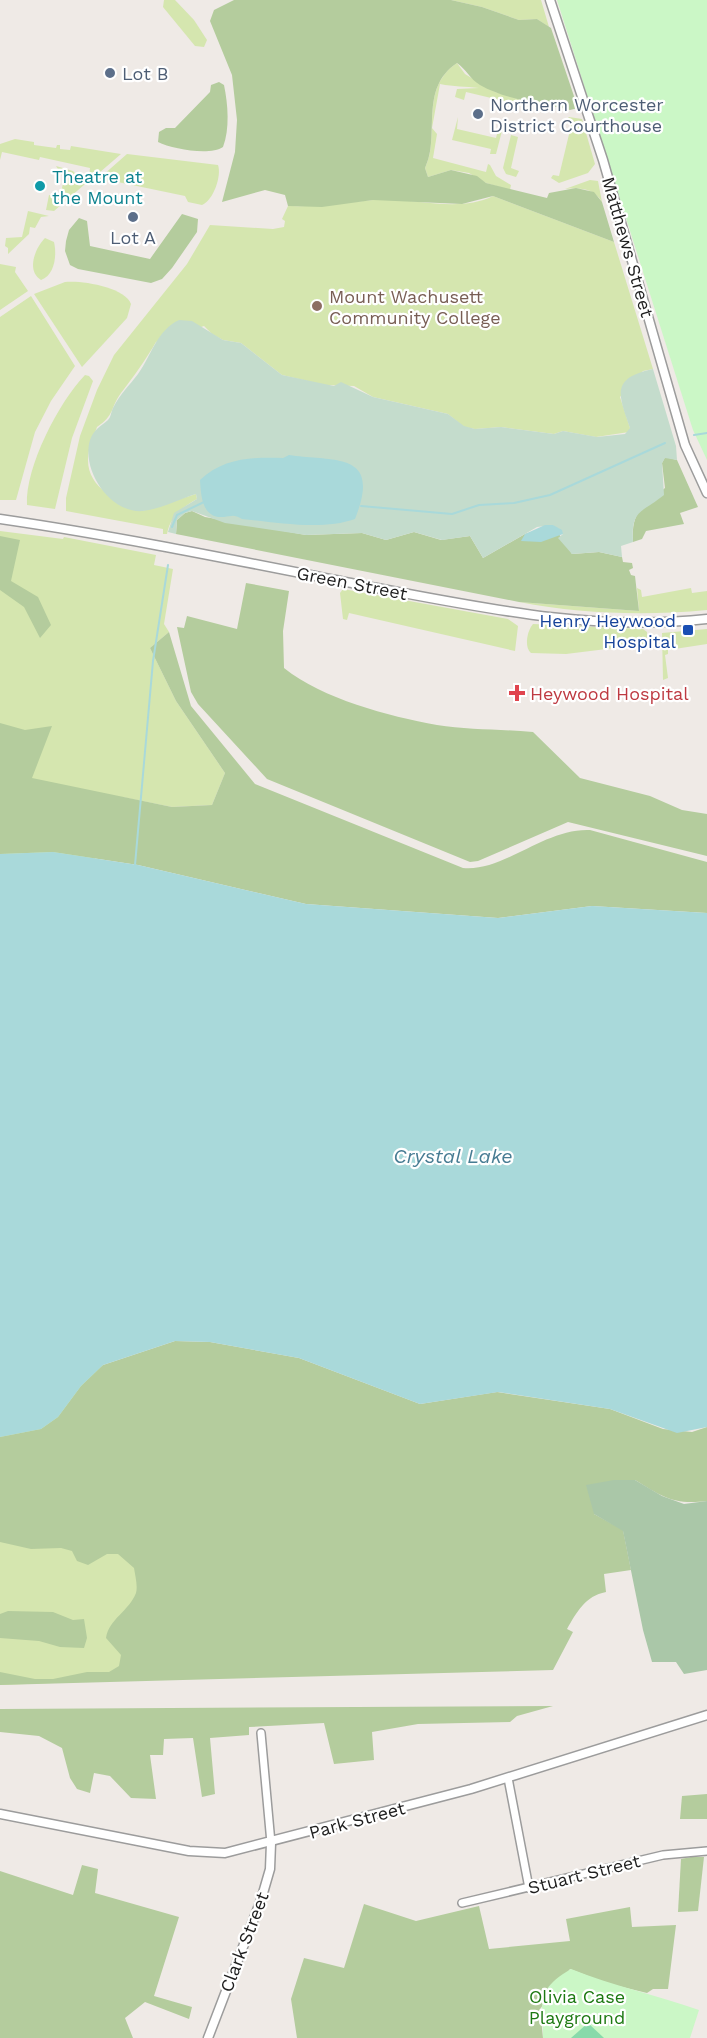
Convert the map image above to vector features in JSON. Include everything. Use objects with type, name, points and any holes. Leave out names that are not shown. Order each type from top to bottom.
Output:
[{"type":"street","name":"Matthews Street","points":[[550,0],[603,160],[685,445],[707,492]]},
{"type":"street","name":"Green Street","points":[[0,519],[514,613],[621,623],[707,619]]},
{"type":"street","name":"Park Street","points":[[0,1814],[203,1853],[225,1853],[272,1843],[508,1778],[634,1736],[707,1715]]},
{"type":"street","points":[[261,1733],[272,1843]]},
{"type":"street","points":[[508,1778],[529,1888]]},
{"type":"street","name":"Clark Street","points":[[208,2038],[261,1900],[272,1861],[272,1843]]},
{"type":"street","name":"Stuart Street","points":[[462,1903],[663,1855],[707,1851]]},
{"type":"green space","points":[[164,0],[175,0],[194,20],[207,40],[204,47],[195,46],[163,7]]},
{"type":"green space","points":[[234,0],[451,0],[482,7],[519,20],[537,19],[551,28],[578,108],[570,110],[490,90],[477,83],[457,63],[445,74],[434,99],[431,142],[425,168],[428,177],[451,170],[477,176],[486,183],[547,198],[549,193],[576,188],[594,192],[602,202],[614,242],[493,196],[462,204],[373,200],[322,207],[288,206],[285,195],[265,190],[222,202],[235,152],[237,120],[232,75],[210,21],[214,10]]},
{"type":"green space","points":[[451,0],[541,0],[549,27],[537,19],[519,20],[482,7]]},
{"type":"green space","points":[[557,0],[707,0],[707,460],[693,430]]},
{"type":"green space","points":[[457,63],[465,74],[495,92],[522,99],[508,102],[466,92],[464,100],[455,97],[457,89],[479,88],[440,84],[432,128],[437,134],[433,158],[486,172],[488,164],[496,176],[511,185],[510,190],[486,183],[469,173],[451,170],[428,177],[425,168],[431,142],[434,99],[438,86],[445,74]]},
{"type":"green space","points":[[219,82],[224,85],[227,108],[227,132],[223,147],[217,150],[200,151],[172,147],[158,142],[159,132],[166,128],[175,128],[210,92],[211,85]]},
{"type":"green space","points":[[458,117],[457,129],[496,138],[500,122],[504,123],[496,154],[490,154],[491,149],[452,140]]},
{"type":"green space","points":[[569,117],[582,119],[595,164],[588,173],[559,183],[551,178],[553,175],[559,176],[571,126],[565,121]]},
{"type":"green space","points":[[511,135],[518,137],[511,168],[519,171],[516,177],[506,174],[503,168]]},
{"type":"green space","points":[[15,139],[56,148],[60,145],[60,149],[70,150],[71,146],[121,154],[92,179],[89,176],[90,168],[40,157],[39,160],[2,152],[0,160],[0,144]]},
{"type":"green space","points":[[127,154],[218,165],[219,175],[216,188],[210,199],[202,205],[188,202],[185,196],[108,180],[105,184],[94,183]]},
{"type":"green space","points":[[56,166],[73,171],[85,184],[54,211],[46,210],[49,195],[60,197],[64,179]]},
{"type":"green space","points":[[590,180],[598,181],[602,202],[591,191],[565,189]]},
{"type":"green space","points":[[493,196],[614,242],[653,369],[643,371],[620,397],[630,428],[629,432],[596,437],[563,431],[554,434],[501,427],[475,429],[464,427],[448,414],[373,397],[354,386],[324,385],[282,375],[241,343],[223,340],[204,326],[156,342],[118,398],[110,415],[97,427],[88,459],[93,479],[106,493],[142,511],[196,494],[197,499],[178,513],[171,522],[167,534],[163,534],[163,529],[66,511],[66,498],[80,436],[97,390],[114,355],[187,264],[210,225],[273,229],[284,227],[285,221],[282,219],[288,206],[388,199],[464,204]]},
{"type":"green space","points":[[28,211],[49,216],[41,217],[35,228],[30,227],[29,234],[8,254],[8,248],[5,246],[6,238],[22,237]]},
{"type":"green space","points":[[182,214],[198,219],[197,232],[162,279],[151,283],[78,269],[70,265],[65,251],[66,241],[69,230],[79,218],[87,221],[90,246],[150,259]]},
{"type":"green space","points":[[45,238],[54,242],[55,258],[49,274],[41,280],[36,276],[33,265],[35,253]]},
{"type":"green space","points":[[0,264],[16,267],[15,272],[28,291],[0,310]]},
{"type":"green space","points":[[65,282],[81,282],[112,289],[127,298],[131,304],[127,318],[82,367],[34,294]]},
{"type":"green space","points":[[31,296],[75,366],[51,401],[35,432],[16,500],[0,500],[0,317]]},
{"type":"green space","points":[[179,320],[192,321],[223,340],[241,343],[282,375],[334,386],[341,382],[373,397],[448,414],[464,426],[475,429],[501,427],[554,434],[563,431],[597,437],[625,434],[630,428],[623,406],[621,389],[630,377],[653,369],[676,446],[677,460],[665,458],[662,463],[664,495],[636,517],[633,542],[621,546],[622,557],[599,552],[572,554],[558,538],[563,534],[553,525],[537,527],[483,558],[470,536],[442,540],[414,532],[386,540],[362,533],[306,535],[225,523],[192,511],[185,513],[177,520],[176,534],[168,532],[174,513],[197,499],[196,494],[150,510],[131,510],[109,498],[101,488],[94,476],[88,452],[93,433],[109,419],[116,403],[138,374],[165,330]]},
{"type":"green space","points":[[85,375],[93,381],[72,438],[55,509],[27,505],[32,472],[46,436],[65,401]]},
{"type":"green space","points":[[665,457],[677,460],[698,507],[680,513],[684,524],[646,531],[642,539],[633,542],[636,516],[665,488],[662,463]]},
{"type":"green space","points":[[192,511],[205,517],[306,535],[362,533],[386,540],[414,532],[441,540],[470,536],[483,558],[525,534],[553,525],[572,554],[599,552],[622,557],[623,562],[632,563],[633,568],[629,570],[631,575],[635,576],[639,611],[519,602],[176,534],[177,520],[185,513]]},
{"type":"green space","points":[[0,531],[63,539],[64,537],[156,555],[154,565],[173,569],[164,624],[169,632],[150,648],[176,701],[225,773],[212,805],[172,807],[122,797],[95,859],[0,854]]},
{"type":"green space","points":[[0,536],[20,540],[11,581],[38,597],[51,625],[40,638],[24,607],[0,590]]},
{"type":"green space","points":[[246,583],[289,591],[283,631],[284,668],[300,679],[317,689],[357,705],[418,721],[461,728],[533,732],[580,778],[650,796],[682,810],[707,814],[707,856],[568,822],[478,861],[470,862],[267,779],[198,704],[191,692],[177,627],[184,628],[187,616],[237,629]]},
{"type":"green space","points":[[637,588],[641,590],[642,597],[691,588],[692,593],[707,591],[707,610],[613,613],[519,602],[639,611]]},
{"type":"green space","points":[[343,589],[508,619],[518,626],[515,651],[349,613],[347,620],[343,619],[340,593]]},
{"type":"green space","points":[[533,624],[643,629],[647,632],[647,644],[566,654],[531,653],[527,639]]},
{"type":"green space","points":[[707,629],[707,644],[668,650],[668,654],[665,655],[668,678],[663,680],[662,633]]},
{"type":"green space","points":[[169,632],[191,706],[255,784],[463,868],[494,863],[557,836],[573,831],[590,830],[707,862],[707,913],[592,906],[498,918],[306,904],[138,865],[53,852],[0,854],[0,723],[25,730],[52,726],[32,778],[172,807],[212,805],[225,773],[176,701],[150,648]]},
{"type":"green space","points":[[175,1341],[210,1342],[299,1358],[420,1404],[497,1392],[610,1409],[663,1429],[692,1432],[707,1427],[707,1501],[677,1501],[635,1480],[594,1514],[623,1530],[631,1570],[604,1574],[606,1592],[592,1597],[578,1611],[567,1629],[573,1632],[553,1670],[0,1685],[0,1672],[35,1679],[53,1679],[87,1672],[109,1672],[119,1666],[121,1655],[106,1638],[111,1625],[133,1599],[137,1587],[134,1568],[118,1554],[107,1554],[88,1565],[77,1561],[72,1551],[61,1548],[31,1549],[0,1542],[0,1437],[41,1429],[58,1417],[81,1386],[103,1365]]},
{"type":"green space","points":[[103,1365],[158,1679],[0,1685],[0,1437]]},
{"type":"green space","points":[[614,1480],[635,1480],[662,1496],[684,1504],[707,1501],[707,1670],[684,1674],[676,1662],[652,1662],[643,1630],[623,1531],[594,1514],[586,1485]]},
{"type":"green space","points":[[8,1611],[53,1612],[73,1620],[84,1619],[87,1638],[84,1648],[60,1647],[39,1641],[0,1638],[0,1614]]},
{"type":"green space","points":[[553,1706],[517,1716],[510,1722],[418,1724],[372,1732],[374,1760],[334,1764],[324,1723],[249,1727],[249,1735],[210,1738],[215,1794],[202,1797],[193,1738],[164,1739],[163,1755],[150,1755],[156,1799],[131,1798],[110,1776],[94,1773],[90,1793],[77,1789],[70,1778],[62,1748],[39,1736],[0,1732],[0,1709]]},
{"type":"green space","points":[[707,1794],[707,1819],[680,1819],[682,1796]]},
{"type":"green space","points":[[704,1857],[698,1911],[678,1912],[681,1859]]},
{"type":"green space","points":[[82,1865],[98,1869],[95,1893],[179,1917],[154,1996],[192,2007],[189,2019],[145,2002],[125,2018],[133,2038],[0,2038],[0,1871],[73,1895]]},
{"type":"green space","points":[[364,1904],[416,1921],[479,1906],[489,1949],[570,1941],[566,1919],[630,1907],[632,1927],[676,1925],[668,1989],[653,1989],[647,1993],[606,1983],[570,1969],[540,2009],[543,2038],[297,2038],[291,1999],[304,1958],[344,1968]]},
{"type":"green space","name":"Olivia Case Playground","points":[[571,1969],[699,2010],[690,2038],[543,2038],[543,1998],[551,1984]]},
{"type":"green space","points":[[588,2023],[604,2038],[571,2038]]},
{"type":"water","points":[[289,455],[338,460],[350,464],[358,471],[363,481],[362,497],[355,519],[342,523],[299,525],[242,519],[235,516],[217,517],[207,510],[202,499],[200,480],[209,473],[239,460],[283,458]]},
{"type":"water","points":[[545,525],[553,525],[562,530],[563,534],[541,542],[521,541],[525,534]]},
{"type":"water","name":"Crystal Lake","points":[[53,852],[138,865],[306,904],[498,918],[592,906],[707,913],[707,1427],[677,1433],[610,1409],[498,1392],[420,1404],[299,1358],[210,1342],[175,1341],[103,1365],[81,1386],[58,1417],[41,1429],[0,1437],[0,854]]},
{"type":"waterway","points":[[694,435],[707,433]]},
{"type":"waterway","points":[[361,506],[452,514],[479,505],[514,503],[550,495],[665,443]]},
{"type":"waterway","points":[[172,527],[177,515],[204,502]]},
{"type":"waterway","points":[[135,865],[153,661],[168,565]]},
{"type":"place","name":"Lot B","points":[[110,73]]},
{"type":"place","name":"Northern Worcester District Courthouse","points":[[478,114]]},
{"type":"place","name":"Theatre at the Mount","points":[[40,186]]},
{"type":"place","name":"Lot A","points":[[133,217]]},
{"type":"place","name":"Mount Wachusett Community College","points":[[317,306]]},
{"type":"place","name":"Henry Heywood Hospital","points":[[688,630]]},
{"type":"place","name":"Heywood Hospital","points":[[517,693]]}]
